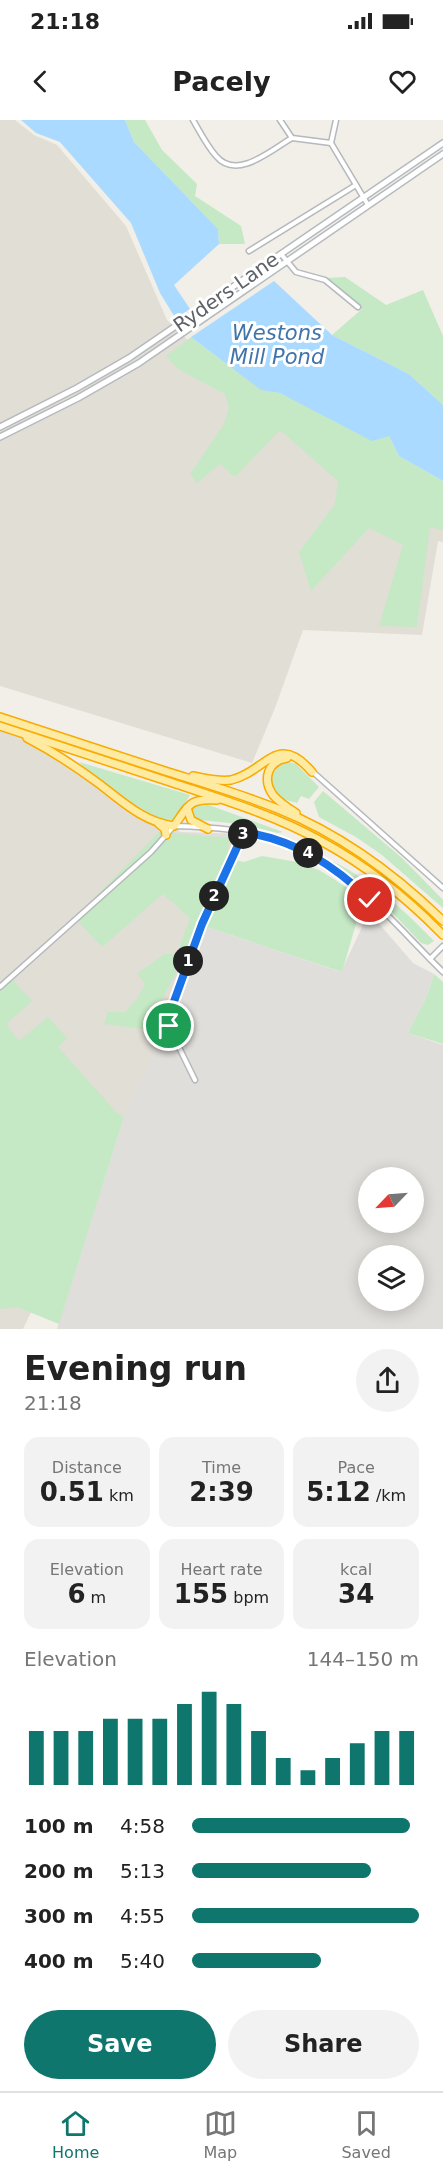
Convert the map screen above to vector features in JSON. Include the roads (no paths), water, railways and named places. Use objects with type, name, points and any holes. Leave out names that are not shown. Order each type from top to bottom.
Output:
[{"type":"highway","points":[[0,717],[263,803],[310,824],[355,849],[383,868],[410,889],[443,921]]},
{"type":"highway","points":[[1,726],[228,801],[292,826],[344,854],[392,888],[440,933]]},
{"type":"highway","points":[[1,726],[58,754],[141,815],[159,824],[165,830],[166,836]]},
{"type":"highway","points":[[166,771],[228,780],[240,777],[274,756],[287,754],[297,757],[312,772]]},
{"type":"highway","points":[[310,824],[276,798],[270,789],[267,777],[273,764],[285,758],[296,760],[312,772]]},
{"type":"highway","points":[[159,824],[174,826],[187,808],[199,800],[228,801]]},
{"type":"highway","points":[[187,808],[191,820],[208,828]]},
{"type":"main road","name":"Ryders Lane","points":[[0,427],[100,375],[168,332],[443,143]]},
{"type":"main road","name":"Ryders Lane","points":[[0,437],[103,384],[175,339],[443,154]]},
{"type":"street","points":[[193,120],[217,158],[227,165],[238,167],[292,138],[331,143]]},
{"type":"street","points":[[280,120],[292,138]]},
{"type":"street","points":[[336,120],[331,143],[368,205]]},
{"type":"street","name":"Ryders Lane","points":[[249,251],[356,185]]},
{"type":"street","points":[[281,254],[298,273],[325,280],[357,307]]},
{"type":"street","points":[[312,772],[443,888]]},
{"type":"street","points":[[0,987],[151,852],[174,826],[244,832],[287,843],[334,868],[358,888],[443,972]]},
{"type":"street","points":[[195,1080],[169,1026],[168,1018],[202,924],[244,832]]},
{"type":"street","points":[[430,959],[443,946]]},
{"type":"water","name":"Westons Mill Pond","points":[[21,120],[125,120],[134,142],[218,229],[219,244],[174,285],[190,309],[176,319],[160,293],[131,223],[60,142],[36,133]]},
{"type":"water","name":"Westons Mill Pond","points":[[274,281],[332,335],[409,374],[443,405],[443,481],[399,456],[389,436],[372,441],[280,393],[261,390],[191,337]]}]
